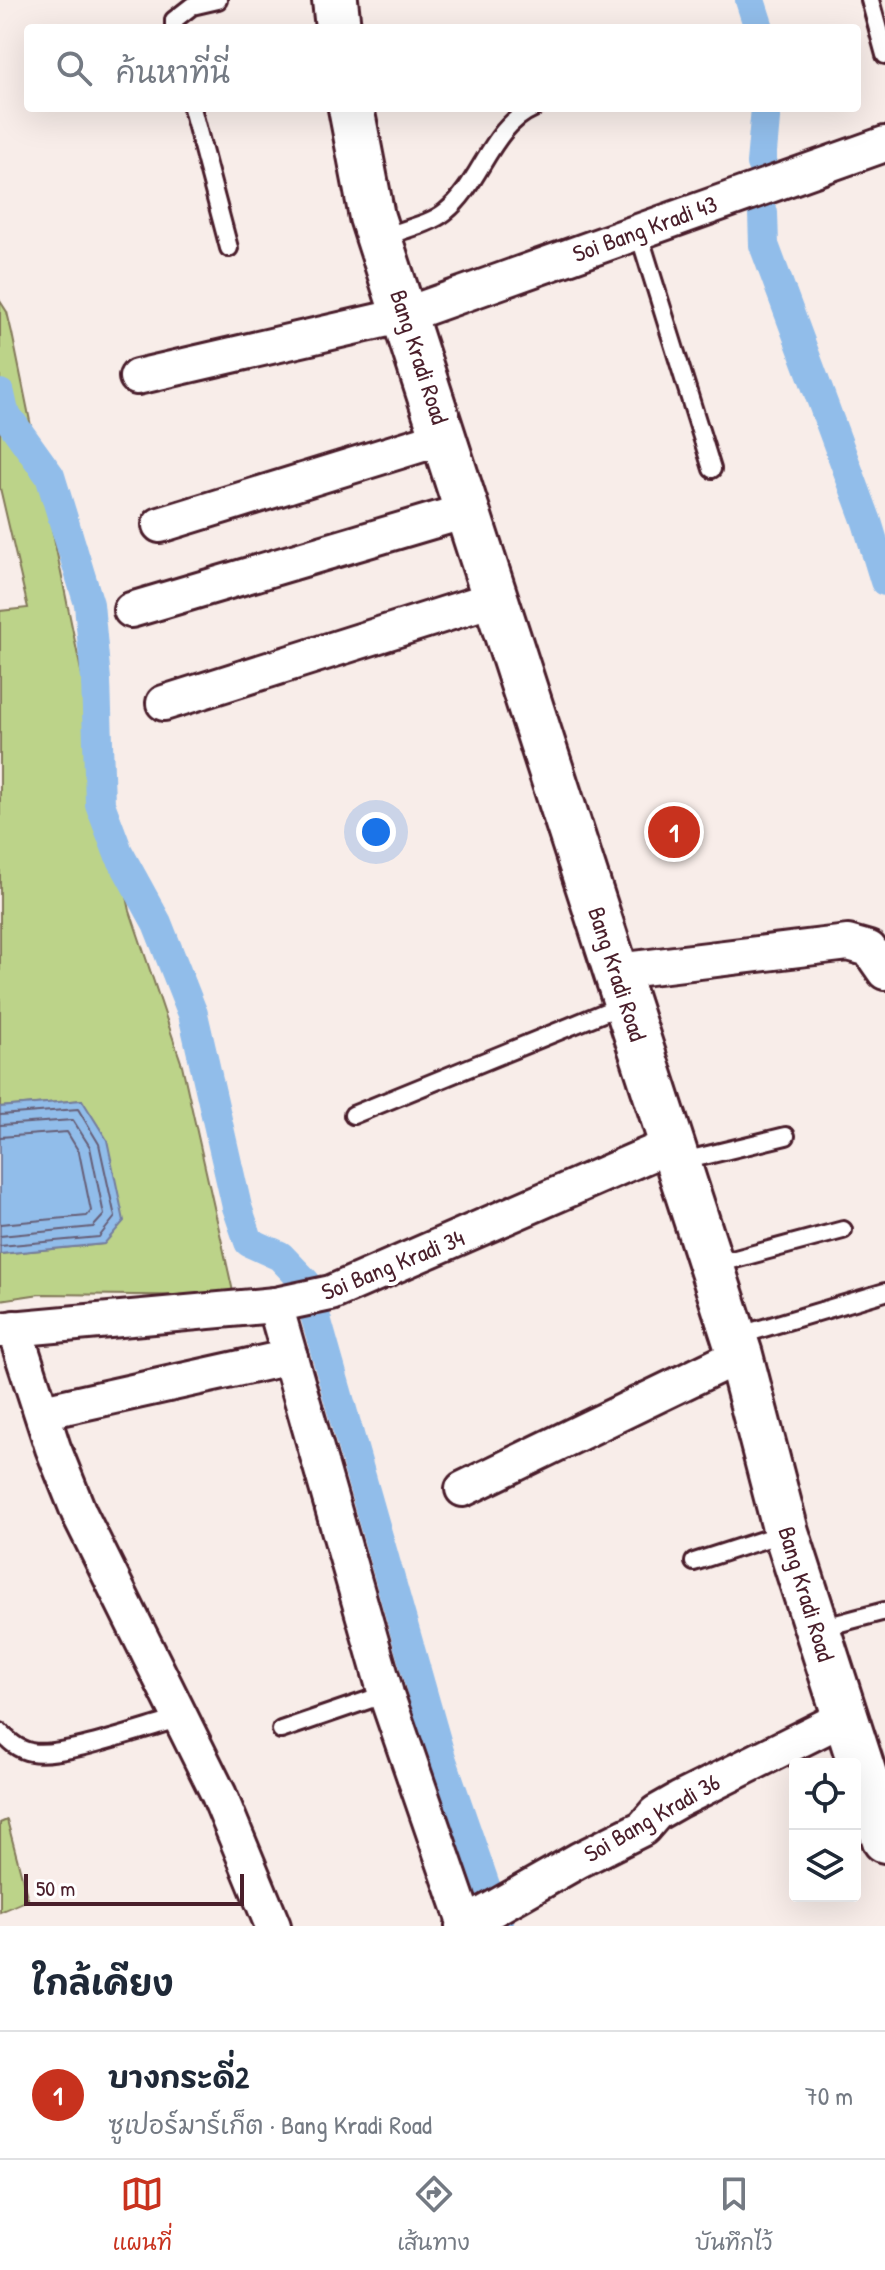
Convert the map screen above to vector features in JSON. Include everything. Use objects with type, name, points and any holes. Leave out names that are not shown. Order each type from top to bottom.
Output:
[{"type":"street","points":[[335,0],[338,24]]},
{"type":"street","name":"Bang Kradi Road","points":[[352,112],[372,217],[676,1153],[737,1346],[786,1532],[885,1840]]},
{"type":"street","name":"Soi Bang Kradi 43","points":[[137,377],[405,315],[885,144]]},
{"type":"street","points":[[160,525],[445,437]]},
{"type":"street","points":[[131,610],[469,510]]},
{"type":"street","points":[[164,703],[496,598]]},
{"type":"street","points":[[622,987],[848,943],[869,949],[885,972]]},
{"type":"street","name":"Soi Bang Kradi 34","points":[[7,1329],[303,1299],[676,1153]]},
{"type":"street","points":[[303,1299],[290,1357],[386,1694],[477,1918]]},
{"type":"street","points":[[7,1329],[79,1513],[219,1795],[273,1926]]},
{"type":"street","points":[[463,1489],[737,1346]]},
{"type":"street","points":[[42,1412],[290,1357]]},
{"type":"street","name":"Soi Bang Kradi 36","points":[[477,1918],[643,1828],[656,1813],[679,1800],[845,1717]]},
{"type":"lane","points":[[174,24],[174,20],[192,6],[218,0]]},
{"type":"lane","points":[[870,0],[885,55]]},
{"type":"lane","points":[[193,112],[229,248]]},
{"type":"lane","points":[[379,238],[442,215],[460,199],[507,127],[524,112]]},
{"type":"lane","points":[[638,231],[712,469]]},
{"type":"lane","points":[[353,1115],[622,987]]},
{"type":"lane","points":[[676,1153],[786,1136]]},
{"type":"lane","points":[[711,1265],[843,1230]]},
{"type":"lane","points":[[737,1346],[885,1292]]},
{"type":"lane","points":[[694,1562],[786,1532]]},
{"type":"lane","points":[[816,1629],[885,1611]]},
{"type":"lane","points":[[281,1730],[386,1694]]},
{"type":"lane","points":[[0,1732],[27,1752],[50,1754],[182,1718]]},
{"type":"green space","points":[[0,301],[7,312],[12,333],[130,911],[182,1065],[234,1296],[40,1294],[0,1300],[0,1254],[103,1244],[82,1100],[0,1107],[0,611],[28,608],[0,488]]},
{"type":"green space","points":[[7,1820],[28,1900],[0,1912],[0,1823]]},
{"type":"water","points":[[82,1100],[107,1140],[124,1221],[104,1244],[0,1254],[0,1107]]},
{"type":"waterway","points":[[750,0],[758,24]]},
{"type":"waterway","points":[[761,163],[766,112]]},
{"type":"waterway","points":[[763,213],[764,245],[867,522],[885,581]]},
{"type":"waterway","points":[[0,394],[4,412],[50,476],[89,604],[96,680],[100,804],[118,852],[157,923],[193,1014],[237,1207],[249,1242],[280,1256],[306,1283],[440,1755],[499,1926]]},
{"type":"place","name":"บางกระดี่2","points":[[674,832]]}]
